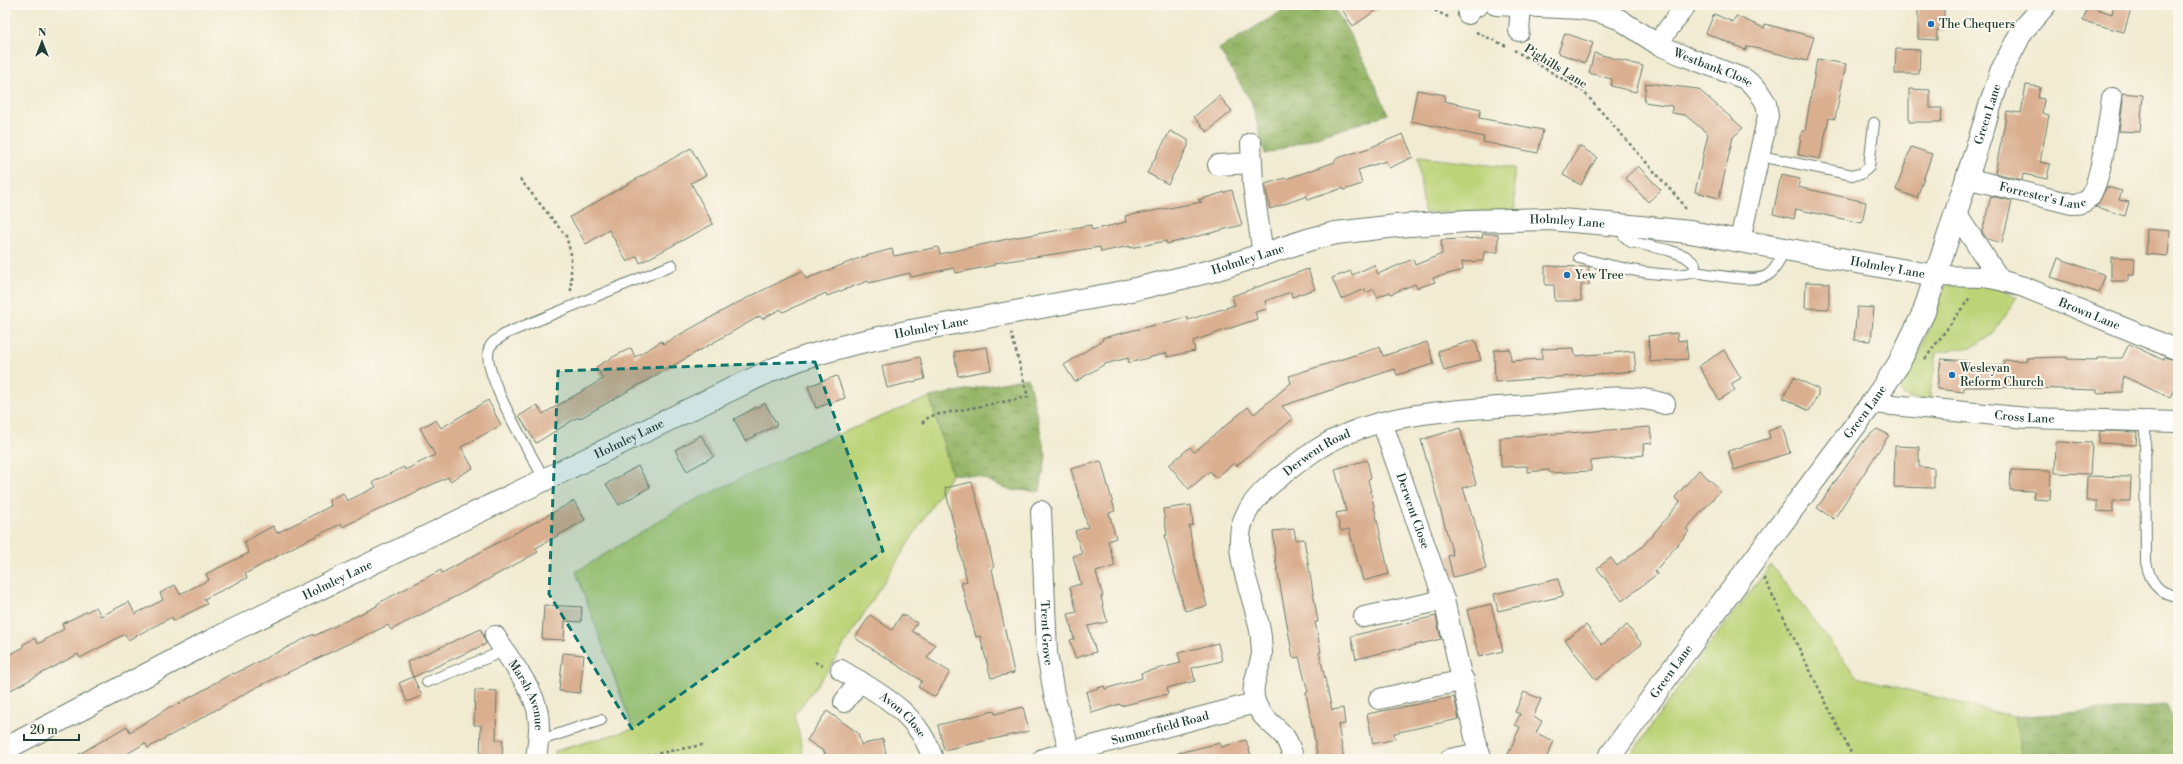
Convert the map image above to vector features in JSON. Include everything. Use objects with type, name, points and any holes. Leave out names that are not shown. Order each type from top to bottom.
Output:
[{"type":"main road","name":"Green Lane","points":[[1608,759],[1676,663],[1872,403],[1910,343],[1924,312],[2001,72],[2014,45],[2038,11]]},
{"type":"main road","name":"Holmley Lane","points":[[5,749],[213,640],[732,389],[774,369],[806,357],[852,344],[911,331],[1130,290],[1211,271],[1336,233],[1396,226],[1468,221],[1549,219],[1690,232],[1935,276]]},
{"type":"street","name":"Westbank Close","points":[[1496,5],[1580,9],[1601,13],[1619,19],[1657,44],[1691,59],[1745,79],[1757,89],[1766,103],[1768,116],[1740,240]]},
{"type":"street","points":[[1657,44],[1686,5]]},
{"type":"street","points":[[1519,31],[1521,6]]},
{"type":"street","name":"Forrester's Lane","points":[[1966,178],[2072,204],[2086,200],[2092,193],[2103,155],[2112,98]]},
{"type":"street","points":[[1251,143],[1251,163],[1263,255]]},
{"type":"street","points":[[1218,165],[1251,163]]},
{"type":"street","points":[[1955,212],[1992,278]]},
{"type":"street","name":"Brown Lane","points":[[1935,276],[1992,278],[2024,287],[2178,350]]},
{"type":"street","name":"Derwent Road","points":[[1255,703],[1254,690],[1262,647],[1261,635],[1242,560],[1240,536],[1242,522],[1255,499],[1268,486],[1315,450],[1349,433],[1382,422],[1420,415],[1637,397],[1665,404]]},
{"type":"street","name":"Cross Lane","points":[[1872,403],[2027,418],[2178,422]]},
{"type":"street","name":"Derwent Close","points":[[1382,422],[1444,600],[1464,680],[1480,756],[1450,759]]},
{"type":"street","name":"Trent Grove","points":[[1041,511],[1047,653],[1054,694],[1070,752]]},
{"type":"street","points":[[1364,617],[1444,600]]},
{"type":"street","name":"Marsh Avenue","points":[[500,644],[527,686],[537,709],[537,750]]},
{"type":"street","name":"Avon Close","points":[[841,670],[897,704],[922,734],[933,759]]},
{"type":"street","points":[[1379,699],[1464,680]]},
{"type":"street","points":[[844,702],[860,681]]},
{"type":"street","points":[[1255,703],[1261,714],[1283,735],[1290,745],[1294,759]]},
{"type":"street","name":"Summerfield Road","points":[[1043,759],[1255,703]]},
{"type":"lane","points":[[1760,156],[1853,175],[1861,174],[1869,167],[1874,124]]},
{"type":"lane","points":[[1620,225],[1624,236],[1631,242],[1668,250],[1685,256],[1695,264],[1694,272]]},
{"type":"lane","points":[[1579,258],[1631,271],[1685,275],[1694,272],[1755,279],[1767,276],[1778,265],[1784,249]]},
{"type":"lane","points":[[545,480],[495,385],[487,362],[488,350],[492,343],[507,333],[672,265]]},
{"type":"lane","points":[[2145,421],[2146,562],[2150,580],[2159,589],[2178,596]]},
{"type":"lane","points":[[427,682],[500,644]]},
{"type":"lane","points":[[537,750],[601,720]]},
{"type":"path","name":"Pighills Lane","points":[[1424,5],[1467,17],[1517,52],[1583,91],[1684,206],[1689,219],[1690,232]]},
{"type":"path","points":[[520,178],[566,236],[571,254],[571,307]]},
{"type":"path","points":[[1922,363],[1992,278]]},
{"type":"path","points":[[922,422],[930,416],[1028,397],[1006,314]]},
{"type":"path","points":[[1769,586],[1854,759]]},
{"type":"path","points":[[629,759],[702,744],[704,748]]},
{"type":"highlighted area","points":[[815,362],[883,551],[632,729],[549,594],[558,371]]},
{"type":"green space","points":[[1292,5],[1333,5],[1367,66],[1388,114],[1265,154],[1252,103],[1219,49]]},
{"type":"green space","points":[[1418,157],[1514,168],[1515,210],[1424,213]]},
{"type":"green space","points":[[1946,285],[1992,285],[2017,297],[1992,335],[1972,347],[1937,352],[1929,400],[1909,398],[1900,391],[1921,349]]},
{"type":"green space","points":[[1028,378],[1046,456],[1040,491],[1010,490],[977,476],[952,474],[930,397]]},
{"type":"green space","points":[[930,397],[952,474],[829,669],[795,714],[804,759],[554,759],[555,751],[633,729],[576,572],[685,505],[814,444]]},
{"type":"green space","points":[[1771,565],[1857,677],[2015,717],[2022,759],[1628,759],[1702,654]]},
{"type":"green space","points":[[2167,705],[2171,717],[2178,717],[2178,759],[2022,759],[2015,717]]},
{"type":"building","points":[[1339,5],[1384,5],[1353,26]]},
{"type":"building","name":"The Chequers","points":[[1918,5],[1944,5],[1944,30],[1937,30],[1937,40],[1918,39]]},
{"type":"building","points":[[2088,6],[2112,14],[2113,7],[2131,9],[2124,32],[2083,21]]},
{"type":"building","points":[[1714,14],[1733,22],[1736,16],[1764,28],[1765,24],[1814,37],[1807,61],[1747,46],[1746,50],[1706,33]]},
{"type":"building","points":[[1565,33],[1593,43],[1585,63],[1558,53]]},
{"type":"building","points":[[1896,49],[1920,50],[1919,74],[1895,74]]},
{"type":"building","points":[[1594,53],[1643,66],[1636,92],[1611,86],[1612,79],[1589,73]]},
{"type":"building","points":[[1817,59],[1846,64],[1835,119],[1829,118],[1820,159],[1798,155],[1802,131],[1805,131]]},
{"type":"building","points":[[1646,83],[1698,89],[1743,128],[1733,137],[1719,198],[1695,192],[1708,134],[1685,115],[1672,113],[1672,106],[1644,102]]},
{"type":"building","points":[[2026,85],[2040,87],[2038,98],[2044,99],[2042,113],[2049,115],[2040,162],[2050,164],[2047,179],[2023,174],[2022,180],[1995,173],[2007,111],[2021,113]]},
{"type":"building","points":[[1909,89],[1930,90],[1930,108],[1942,108],[1941,122],[1909,122]]},
{"type":"building","points":[[1417,90],[1445,95],[1444,101],[1481,109],[1479,118],[1543,130],[1538,153],[1483,142],[1484,137],[1411,121]]},
{"type":"building","points":[[2122,93],[2143,95],[2140,132],[2119,131],[2123,100]]},
{"type":"building","points":[[1219,96],[1232,111],[1207,132],[1194,117]]},
{"type":"building","points":[[1170,131],[1188,140],[1188,146],[1168,184],[1147,173]]},
{"type":"building","points":[[1403,134],[1413,157],[1389,168],[1386,161],[1358,170],[1362,184],[1344,190],[1343,188],[1308,200],[1307,196],[1270,209],[1265,184],[1285,178],[1286,179],[1335,162],[1335,159],[1369,148]]},
{"type":"building","points":[[1579,146],[1597,157],[1581,185],[1563,175]]},
{"type":"building","points":[[1911,147],[1932,154],[1917,198],[1896,190]]},
{"type":"building","points":[[691,148],[706,175],[691,183],[713,224],[640,263],[637,256],[627,262],[609,230],[586,244],[570,217]]},
{"type":"building","points":[[1638,166],[1661,190],[1648,202],[1625,178]]},
{"type":"building","points":[[1781,175],[1800,179],[1798,187],[1866,202],[1862,223],[1796,209],[1794,219],[1773,214]]},
{"type":"building","points":[[2107,187],[2122,191],[2119,200],[2129,202],[2125,216],[2096,207]]},
{"type":"building","points":[[1232,190],[1242,225],[1167,244],[1166,241],[1101,252],[1100,247],[995,263],[995,265],[956,273],[954,268],[911,277],[910,273],[869,283],[868,281],[827,296],[826,293],[783,312],[781,309],[762,319],[760,316],[579,419],[578,417],[536,443],[519,416],[537,405],[543,414],[603,379],[596,367],[613,357],[631,348],[635,357],[662,341],[663,344],[737,303],[802,271],[806,279],[862,257],[892,249],[894,256],[938,247],[940,254],[1012,238],[1091,225],[1092,230],[1126,222],[1125,216],[1202,202],[1198,200]]},
{"type":"building","points":[[1991,196],[2012,201],[2002,243],[1987,239],[1982,232]]},
{"type":"building","points":[[2147,229],[2170,231],[2168,256],[2146,254]]},
{"type":"building","points":[[1483,234],[1498,234],[1498,252],[1484,252],[1483,261],[1462,262],[1463,270],[1433,278],[1435,282],[1417,288],[1415,284],[1391,294],[1390,292],[1377,297],[1374,289],[1366,293],[1365,289],[1341,299],[1332,278],[1351,271],[1352,275],[1374,265],[1378,274],[1413,259],[1415,265],[1442,254],[1441,240],[1482,238]]},
{"type":"building","points":[[2111,257],[2135,258],[2134,275],[2128,275],[2128,281],[2111,281]]},
{"type":"building","points":[[2058,258],[2105,275],[2099,293],[2051,277]]},
{"type":"building","name":"Yew Tree","points":[[1545,266],[1589,267],[1589,285],[1581,285],[1581,301],[1555,301],[1554,285],[1545,285]]},
{"type":"building","points":[[1308,269],[1315,289],[1292,297],[1291,292],[1265,301],[1267,309],[1255,312],[1257,319],[1193,341],[1195,351],[1167,357],[1167,353],[1129,363],[1128,358],[1105,364],[1075,382],[1064,365],[1103,340],[1102,338],[1187,317],[1188,320],[1235,305],[1232,296]]},
{"type":"building","points":[[1806,282],[1829,283],[1829,309],[1805,308]]},
{"type":"building","points":[[1857,307],[1874,308],[1871,341],[1854,340]]},
{"type":"building","points":[[1677,333],[1678,341],[1686,340],[1688,359],[1650,362],[1648,336]]},
{"type":"building","points":[[1475,340],[1481,360],[1444,371],[1438,351]]},
{"type":"building","points":[[1427,342],[1434,364],[1397,375],[1395,369],[1282,406],[1293,419],[1236,466],[1234,463],[1216,478],[1210,471],[1189,489],[1169,465],[1190,447],[1194,452],[1248,407],[1254,414],[1291,383],[1289,376],[1380,347],[1383,356]]},
{"type":"building","points":[[2129,344],[2163,360],[2164,357],[2178,361],[2178,380],[2170,398],[2123,376],[2123,392],[2097,393],[2097,390],[1995,387],[1964,387],[1964,392],[1937,389],[1941,359],[1967,361],[1966,366],[2003,366],[2004,360],[2027,361],[2026,358],[2067,357],[2067,359],[2097,360],[2097,358],[2122,358]]},
{"type":"building","points":[[987,347],[991,370],[958,376],[954,352]]},
{"type":"building","points":[[1574,348],[1575,356],[1634,351],[1636,371],[1495,382],[1494,350],[1510,349],[1511,361],[1542,359],[1542,349]]},
{"type":"building","points":[[1724,350],[1741,378],[1731,384],[1735,390],[1719,400],[1699,366]]},
{"type":"building","points":[[920,357],[925,379],[887,388],[882,366]]},
{"type":"building","points":[[837,376],[845,398],[816,408],[808,386]]},
{"type":"building","points":[[1794,377],[1818,389],[1818,395],[1809,411],[1783,398]]},
{"type":"building","points":[[488,400],[501,425],[461,447],[473,468],[450,481],[448,477],[342,527],[341,524],[301,543],[245,574],[247,578],[204,599],[207,604],[173,621],[172,617],[128,640],[125,634],[80,658],[78,654],[5,693],[5,657],[24,647],[22,645],[35,638],[38,644],[64,629],[62,624],[96,607],[101,616],[129,602],[135,614],[163,600],[160,593],[175,585],[180,594],[209,580],[206,574],[249,553],[244,542],[273,526],[277,533],[331,506],[329,500],[343,493],[347,501],[376,487],[373,482],[404,467],[405,470],[435,455],[420,428],[436,420],[441,428]]},
{"type":"building","points":[[765,403],[777,425],[745,441],[734,419]]},
{"type":"building","points":[[1782,426],[1790,453],[1734,470],[1728,451],[1770,438],[1768,431]]},
{"type":"building","points":[[1650,427],[1652,443],[1643,444],[1644,455],[1591,461],[1591,471],[1550,473],[1549,470],[1527,472],[1527,466],[1501,467],[1500,438]]},
{"type":"building","points":[[1460,428],[1476,484],[1463,488],[1472,516],[1473,515],[1486,569],[1453,577],[1448,556],[1453,555],[1421,440]]},
{"type":"building","points":[[1877,429],[1889,435],[1834,519],[1817,508],[1866,438]]},
{"type":"building","points":[[2100,431],[2137,432],[2136,445],[2099,443]]},
{"type":"building","points":[[701,435],[714,456],[687,471],[675,450]]},
{"type":"building","points":[[2056,442],[2092,443],[2090,474],[2055,473]]},
{"type":"building","points":[[1895,446],[1919,447],[1919,467],[1934,468],[1934,488],[1894,487]]},
{"type":"building","points":[[1367,460],[1371,478],[1368,479],[1389,574],[1363,581],[1349,529],[1341,531],[1336,513],[1346,511],[1335,469]]},
{"type":"building","points":[[1101,461],[1115,511],[1109,513],[1116,538],[1108,541],[1115,566],[1096,572],[1103,596],[1101,597],[1107,622],[1088,626],[1096,652],[1075,658],[1070,640],[1074,639],[1068,614],[1077,612],[1070,587],[1081,584],[1073,556],[1082,554],[1075,531],[1088,527],[1071,469]]},
{"type":"building","points":[[638,466],[650,487],[619,505],[606,484]]},
{"type":"building","points":[[1699,470],[1721,490],[1686,529],[1689,531],[1655,571],[1657,574],[1622,601],[1597,568],[1611,558],[1617,566],[1643,546],[1680,502],[1675,497]]},
{"type":"building","points":[[2011,470],[2051,471],[2050,500],[2033,499],[2034,491],[2010,490]]},
{"type":"building","points":[[2087,476],[2131,477],[2130,501],[2113,501],[2113,512],[2097,511],[2097,501],[2086,501]]},
{"type":"building","points":[[972,482],[994,568],[992,569],[1014,673],[991,678],[980,636],[976,637],[961,583],[967,581],[945,488]]},
{"type":"building","points":[[574,501],[585,520],[536,548],[538,552],[391,630],[388,625],[255,688],[148,748],[145,743],[119,759],[71,759],[127,726],[130,732],[171,706],[172,707],[233,673],[234,674],[314,634],[314,636],[377,606],[377,604],[441,570],[442,573]]},
{"type":"building","points":[[1191,505],[1193,525],[1189,526],[1193,550],[1207,606],[1185,611],[1169,554],[1165,535],[1167,535],[1163,509]]},
{"type":"building","points":[[1294,529],[1296,540],[1304,539],[1318,622],[1315,622],[1321,652],[1319,652],[1332,710],[1343,708],[1345,724],[1338,725],[1344,759],[1318,759],[1306,692],[1308,692],[1299,657],[1293,658],[1275,557],[1273,531]]},
{"type":"building","points":[[1558,579],[1563,596],[1498,611],[1494,594]]},
{"type":"building","points":[[1491,604],[1503,651],[1479,657],[1467,610]]},
{"type":"building","points":[[544,605],[582,607],[581,622],[565,621],[564,640],[542,639]]},
{"type":"building","points":[[902,614],[917,623],[912,631],[935,645],[927,658],[950,672],[935,697],[918,687],[922,681],[855,638],[870,615],[892,630]]},
{"type":"building","points":[[1436,616],[1441,639],[1356,659],[1351,636]]},
{"type":"building","points":[[1586,625],[1602,645],[1627,625],[1642,644],[1596,680],[1565,640]]},
{"type":"building","points":[[481,629],[486,644],[413,677],[407,662]]},
{"type":"building","points":[[1218,643],[1222,661],[1192,668],[1195,681],[1167,688],[1168,694],[1121,706],[1120,704],[1092,713],[1086,692],[1104,686],[1105,689],[1142,678],[1141,673],[1181,663],[1178,653]]},
{"type":"building","points":[[563,653],[584,655],[580,693],[559,691]]},
{"type":"building","points":[[413,677],[422,696],[407,702],[399,683]]},
{"type":"building","points":[[475,690],[497,691],[496,740],[503,740],[502,759],[480,759],[481,725],[474,725]]},
{"type":"building","points":[[1524,692],[1541,699],[1533,717],[1542,721],[1536,733],[1554,741],[1546,759],[1506,759],[1520,727],[1515,725],[1520,714],[1515,712]]},
{"type":"building","points":[[1454,697],[1459,719],[1394,733],[1395,739],[1373,744],[1367,714]]},
{"type":"building","points":[[1023,707],[1029,731],[944,750],[938,725],[994,711],[995,714]]},
{"type":"building","points":[[827,711],[858,733],[861,745],[883,739],[887,759],[825,759],[824,753],[826,753],[807,740]]},
{"type":"building","points":[[1246,740],[1252,759],[1179,759],[1178,753],[1220,743],[1221,747]]},
{"type":"place","name":"The Chequers","points":[[1931,24]]},
{"type":"place","name":"Yew Tree","points":[[1567,275]]},
{"type":"place","name":"Wesleyan Reform Church","points":[[1952,375]]}]
